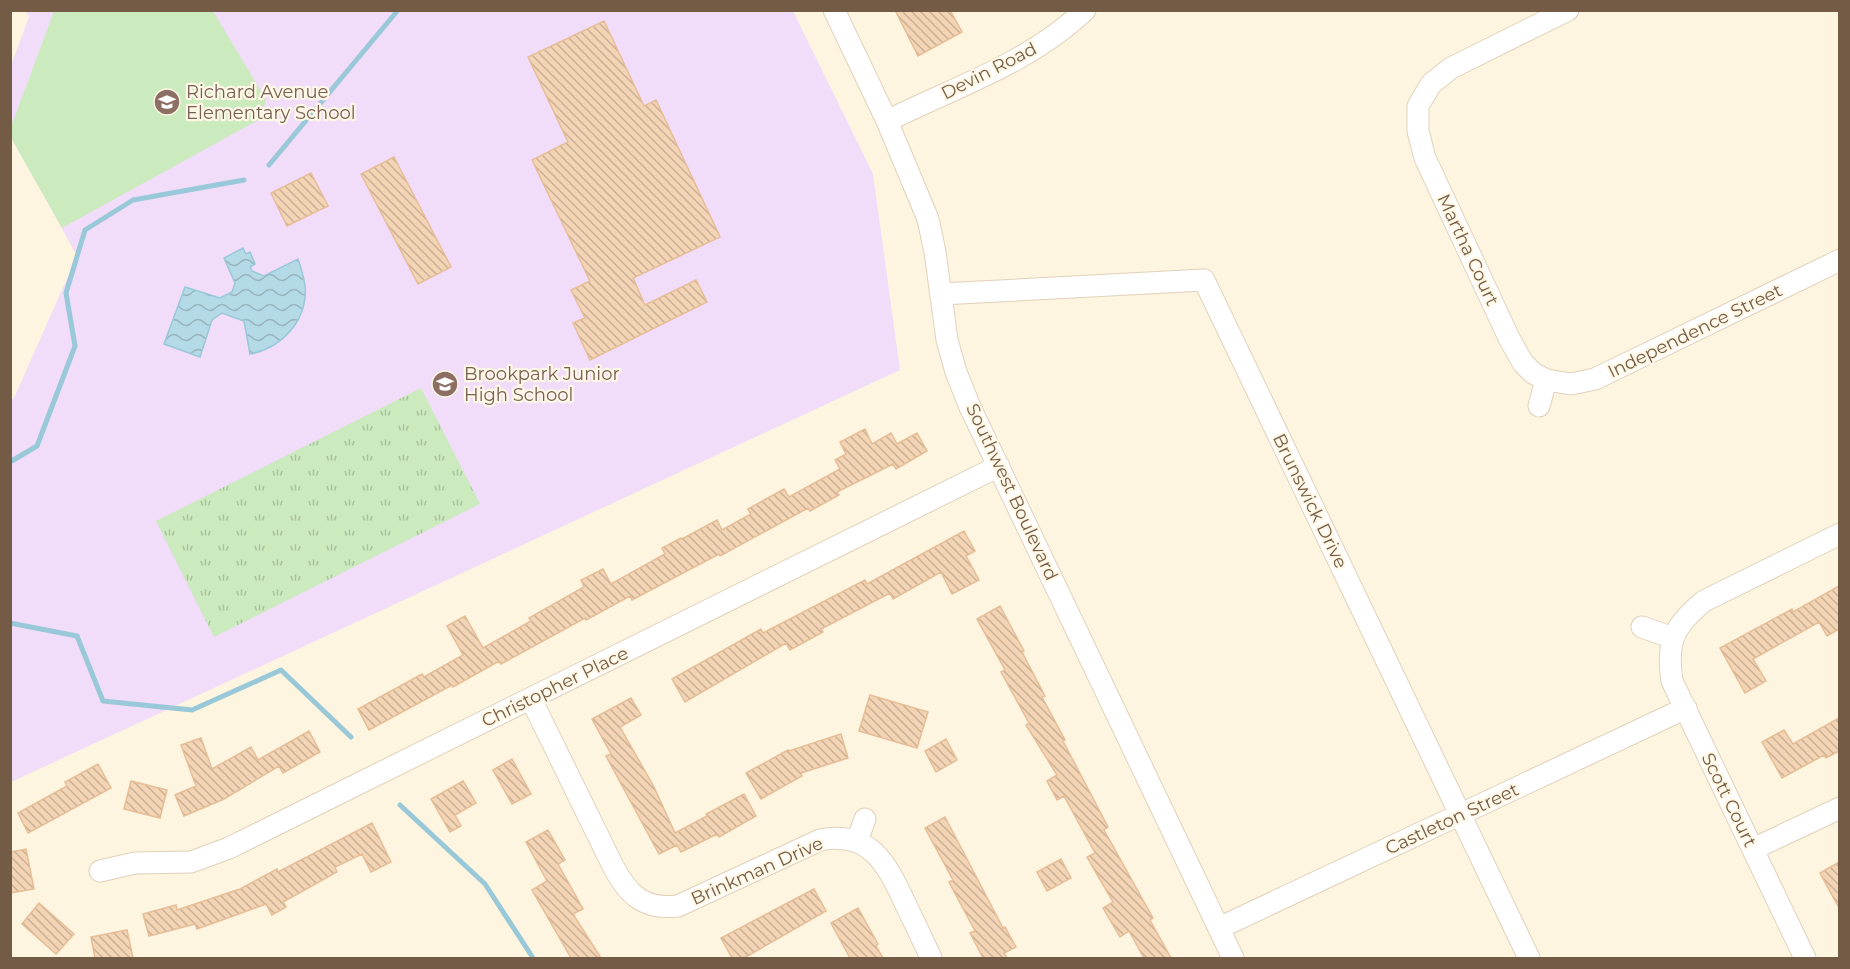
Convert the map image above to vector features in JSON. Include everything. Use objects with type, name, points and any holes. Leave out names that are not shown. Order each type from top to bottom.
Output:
[{"type":"street","name":"Southwest Boulevard","points":[[834,10],[887,121],[928,219],[947,340],[956,372],[1233,958]]},
{"type":"street","name":"Devin Road","points":[[887,121],[1012,62],[1061,31],[1085,10]]},
{"type":"street","name":"Martha Court","points":[[1546,380],[1533,373],[1523,363],[1444,200],[1425,158],[1418,131],[1418,106],[1431,84],[1451,68],[1568,10]]},
{"type":"street","name":"Independence Street","points":[[1546,380],[1570,384],[1595,379],[1839,260]]},
{"type":"street","name":"Brunswick Drive","points":[[941,294],[1204,280],[1529,958]]},
{"type":"street","points":[[1539,406],[1546,380]]},
{"type":"street","name":"Christopher Place","points":[[100,871],[135,863],[192,862],[229,849],[999,466]]},
{"type":"street","points":[[1642,627],[1673,638],[1685,617],[1704,601],[1839,534]]},
{"type":"street","name":"Scott Court","points":[[1673,638],[1668,659],[1672,681],[1805,958]]},
{"type":"street","name":"Brinkman Drive","points":[[531,699],[620,880],[653,915],[678,906],[820,840],[833,837],[857,841]]},
{"type":"street","name":"Castleton Street","points":[[1219,928],[1686,708]]},
{"type":"street","points":[[1753,849],[1839,808]]},
{"type":"street","points":[[865,819],[857,841],[872,850],[882,860],[931,958]]},
{"type":"shaded area","name":"Brookpark Junior High School","points":[[26,11],[793,11],[873,174],[900,370],[11,782],[11,400],[14,398],[77,256],[11,136],[10,68],[29,17]]},
{"type":"green space","name":"Richard Avenue Elementary School","points":[[54,11],[213,11],[266,100],[260,119],[62,228],[10,136],[11,127]]},
{"type":"green space","points":[[421,388],[480,504],[214,637],[156,521]]},
{"type":"water","points":[[243,248],[246,254],[250,252],[255,264],[250,267],[252,271],[264,276],[298,259],[305,283],[305,298],[302,310],[291,330],[273,346],[250,354],[244,321],[222,313],[212,320],[200,357],[164,344],[185,287],[220,298],[232,292],[235,283],[224,258]]},
{"type":"building","points":[[895,10],[950,10],[962,32],[918,56]]},
{"type":"building","points":[[604,21],[644,106],[656,100],[720,237],[633,278],[645,305],[696,280],[707,302],[590,360],[573,323],[585,318],[571,290],[590,281],[532,160],[568,142],[528,57]]},
{"type":"building","points":[[394,157],[451,267],[418,284],[361,174]]},
{"type":"building","points":[[311,173],[328,206],[287,226],[271,193]]},
{"type":"building","points":[[865,429],[872,444],[891,433],[897,444],[917,433],[927,451],[896,469],[893,464],[837,492],[839,495],[810,511],[808,508],[632,600],[630,596],[501,664],[499,661],[369,730],[358,709],[422,674],[424,677],[463,655],[447,626],[465,616],[483,648],[531,621],[529,618],[584,587],[581,580],[603,569],[611,584],[665,554],[662,548],[681,538],[717,520],[722,530],[751,514],[748,509],[784,489],[789,497],[840,469],[835,460],[846,454],[840,442]]},
{"type":"building","points":[[964,531],[975,551],[966,556],[979,580],[952,594],[941,572],[893,599],[890,593],[821,629],[823,632],[790,650],[786,643],[685,702],[672,679],[761,629],[763,633],[865,580],[867,584]]},
{"type":"building","points":[[1839,586],[1839,629],[1827,636],[1819,622],[1753,659],[1766,681],[1745,693],[1720,648],[1792,609],[1793,612]]},
{"type":"building","points":[[1000,606],[1045,696],[1042,697],[1065,740],[1063,741],[1108,827],[1104,830],[1153,918],[1150,920],[1171,958],[1144,958],[1129,931],[1120,937],[1103,908],[1113,902],[1087,857],[1095,853],[1064,796],[1057,800],[1047,781],[1057,775],[1026,725],[1029,723],[1001,672],[1005,670],[977,619]]},
{"type":"building","points":[[870,695],[928,712],[917,748],[859,731]]},
{"type":"building","points":[[631,698],[641,715],[620,727],[654,787],[675,833],[744,794],[756,816],[719,837],[717,834],[681,852],[677,845],[659,854],[606,756],[611,754],[592,719]]},
{"type":"building","points":[[1839,718],[1839,751],[1826,758],[1824,755],[1782,778],[1762,742],[1784,730],[1793,744]]},
{"type":"building","points":[[309,731],[320,752],[283,773],[279,766],[224,799],[184,816],[175,795],[196,786],[181,745],[201,738],[212,769],[251,747],[258,760]]},
{"type":"building","points":[[841,734],[848,758],[801,773],[802,776],[761,799],[746,773],[788,750]]},
{"type":"building","points":[[946,739],[957,760],[936,772],[925,751]]},
{"type":"building","points":[[512,759],[531,794],[512,804],[493,770]]},
{"type":"building","points":[[98,764],[111,788],[28,833],[18,813],[67,786],[65,782]]},
{"type":"building","points":[[131,781],[167,790],[160,818],[124,809]]},
{"type":"building","points":[[463,781],[476,803],[455,815],[461,826],[450,832],[431,799]]},
{"type":"building","points":[[945,817],[1003,928],[1005,927],[1016,947],[1004,953],[1007,958],[983,958],[970,933],[975,931],[949,882],[953,880],[925,828]]},
{"type":"building","points":[[372,823],[391,862],[371,872],[362,854],[335,867],[337,872],[283,902],[286,907],[272,915],[266,904],[197,929],[195,924],[149,936],[143,914],[176,905],[177,910],[240,889]]},
{"type":"building","points":[[548,830],[565,860],[558,864],[583,909],[573,914],[601,958],[571,958],[532,890],[547,881],[526,842]]},
{"type":"building","points":[[26,849],[34,889],[10,893],[10,852]]},
{"type":"building","points":[[1061,859],[1071,878],[1047,891],[1037,872]]},
{"type":"building","points":[[1839,862],[1839,908],[1820,873]]},
{"type":"building","points":[[814,889],[826,911],[744,958],[732,958],[721,938]]},
{"type":"building","points":[[39,903],[74,934],[56,954],[22,924]]},
{"type":"building","points":[[858,908],[883,958],[850,958],[831,923]]},
{"type":"building","points":[[127,930],[133,958],[95,958],[91,937]]},
{"type":"waterway","points":[[269,165],[398,10]]},
{"type":"waterway","points":[[10,462],[37,446],[75,346],[66,293],[85,230],[133,200],[244,180]]},
{"type":"waterway","points":[[10,623],[77,636],[103,701],[192,710],[281,670],[351,737]]},
{"type":"waterway","points":[[400,805],[485,884],[533,958]]},
{"type":"place","name":"Richard Avenue Elementary School","points":[[167,102]]},
{"type":"place","name":"Brookpark Junior High School","points":[[445,384]]}]
